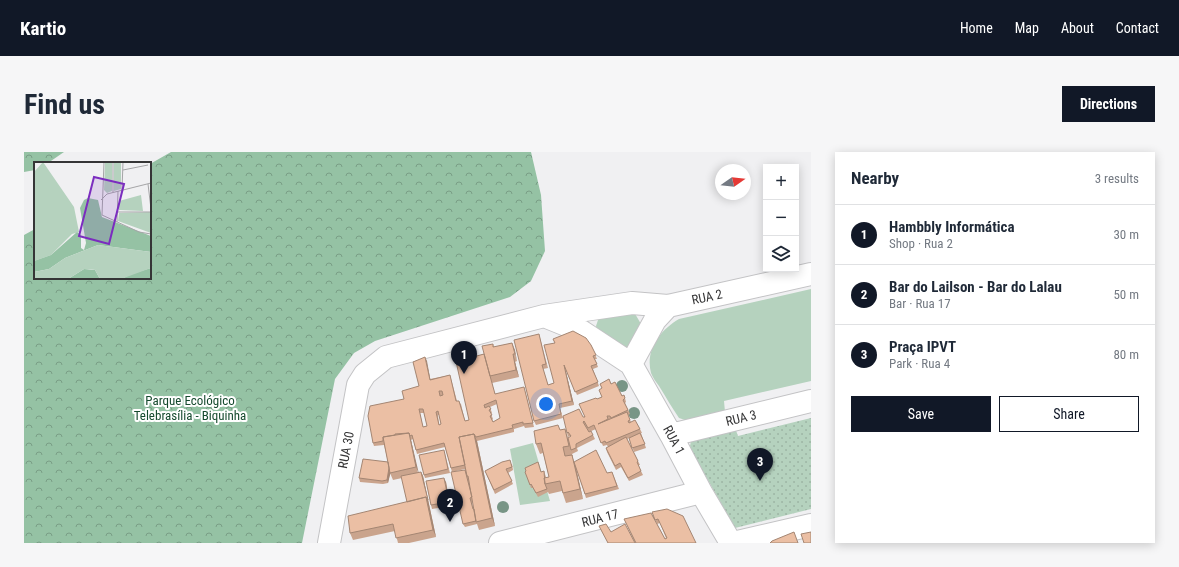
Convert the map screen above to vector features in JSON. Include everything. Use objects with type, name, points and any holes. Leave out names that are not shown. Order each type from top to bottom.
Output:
[{"type":"street","name":"RUA 2","points":[[376,365],[386,358],[544,316],[632,303],[668,306],[811,274]]},
{"type":"street","points":[[632,303],[643,321],[646,330],[646,337]]},
{"type":"street","points":[[623,359],[646,337],[655,320],[668,306]]},
{"type":"street","points":[[602,307],[604,334],[609,345],[623,359]]},
{"type":"street","points":[[544,316],[581,331],[623,359]]},
{"type":"street","name":"RUA 1","points":[[623,359],[672,435],[701,492],[732,543]]},
{"type":"street","name":"RUA 30","points":[[329,543],[358,385],[365,374],[376,365]]},
{"type":"street","name":"RUA 3","points":[[672,435],[811,401]]},
{"type":"street","name":"RUA 17","points":[[500,543],[701,492]]},
{"type":"street","points":[[732,543],[811,525]]},
{"type":"green space","points":[[24,152],[64,152],[49,162],[34,162],[34,170],[24,172]]},
{"type":"green space","name":"Parque Ecológico Telebrasília - Biquinha","points":[[171,152],[531,152],[541,195],[545,251],[531,281],[510,297],[375,341],[354,353],[335,379],[302,543],[24,543],[24,235],[34,230],[34,279],[151,279],[151,163]]},
{"type":"green space","points":[[811,289],[811,381],[724,401],[725,412],[688,421],[679,418],[651,373],[650,356],[652,349],[660,335],[666,329],[679,319]]},
{"type":"green space","points":[[634,312],[641,324],[631,357],[599,338],[596,326],[599,317],[612,317],[616,313]]},
{"type":"green space","points":[[811,418],[811,509],[735,528],[692,452],[690,446],[691,441],[734,425],[738,436]]},
{"type":"green space","points":[[533,443],[550,501],[520,505],[510,449]]},
{"type":"building","points":[[573,331],[586,338],[596,355],[593,356],[597,364],[591,366],[598,382],[575,392],[564,365],[572,401],[559,404],[561,414],[534,421],[514,340],[539,334],[546,364],[542,365],[548,385],[554,383],[544,345],[555,343],[553,339]]},
{"type":"building","points":[[512,343],[515,354],[513,354],[516,370],[490,376],[482,346],[493,344],[493,347]]},
{"type":"building","points":[[472,353],[473,357],[484,354],[495,394],[524,387],[533,423],[523,424],[523,422],[512,425],[513,428],[476,437],[474,434],[459,437],[465,465],[451,468],[444,443],[416,450],[412,435],[410,436],[409,433],[383,437],[383,441],[373,443],[368,416],[370,406],[404,399],[402,391],[419,386],[413,362],[425,357],[430,380],[450,375],[456,401],[459,401],[465,421],[469,420],[455,357]],"holes":[[[439,391],[442,391],[443,395],[440,396]],[[496,400],[500,418],[493,422],[490,416],[492,415],[489,410],[491,409],[489,406],[485,408],[484,405]],[[419,409],[423,409],[427,426],[423,427]],[[438,411],[441,424],[439,425],[436,412]]]},
{"type":"building","points":[[609,379],[611,384],[615,382],[622,396],[624,395],[625,398],[623,400],[628,410],[611,418],[610,416],[607,416],[608,419],[598,424],[627,412],[630,420],[628,421],[629,423],[635,420],[640,429],[606,443],[605,441],[601,443],[594,425],[588,428],[584,421],[583,422],[589,432],[591,431],[593,435],[576,444],[576,448],[571,450],[568,438],[571,436],[568,432],[567,433],[563,416],[579,409],[583,417],[585,417],[579,404],[602,397],[599,390],[602,388],[600,384]]},
{"type":"building","points":[[558,425],[560,430],[565,429],[569,446],[563,447],[565,456],[572,455],[580,489],[563,493],[560,481],[545,484],[544,478],[549,477],[541,443],[536,444],[534,431]]},
{"type":"building","points":[[409,433],[416,467],[390,473],[383,437]]},
{"type":"building","points":[[640,433],[645,444],[632,448],[629,438]]},
{"type":"building","points":[[474,434],[492,518],[476,522],[459,437]]},
{"type":"building","points":[[626,437],[638,461],[637,462],[641,471],[628,478],[620,463],[615,466],[606,448]]},
{"type":"building","points":[[444,450],[448,469],[424,475],[419,455]]},
{"type":"building","points":[[596,450],[607,473],[612,472],[617,486],[585,494],[574,462]]},
{"type":"building","points":[[363,459],[388,462],[389,468],[387,480],[382,481],[359,478]]},
{"type":"building","points":[[510,460],[512,467],[506,469],[512,481],[494,490],[485,471],[502,462]]},
{"type":"building","points":[[538,462],[541,472],[544,471],[547,489],[536,493],[531,484],[530,485],[525,468]]},
{"type":"building","points":[[465,470],[476,521],[463,524],[451,472]]},
{"type":"building","points":[[421,472],[428,500],[426,497],[407,502],[401,476]]},
{"type":"building","points":[[444,478],[449,502],[431,505],[426,481]]},
{"type":"building","points":[[426,497],[433,530],[396,538],[393,524],[350,533],[348,516]]},
{"type":"building","points":[[667,509],[683,516],[696,543],[636,543],[624,519],[651,513],[665,539],[667,538],[658,519],[655,520],[652,512]]},
{"type":"building","points":[[606,524],[611,532],[625,524],[635,543],[608,543],[599,526]]},
{"type":"building","points":[[794,532],[798,543],[770,543],[772,541]]},
{"type":"building","points":[[811,532],[811,543],[804,543],[801,534]]},
{"type":"place","name":"Hambbly Informática","points":[[464,374]]},
{"type":"place","name":"Praça IPVT","points":[[760,481]]},
{"type":"place","name":"Bar do Lailson - Bar do Lalau","points":[[450,522]]}]
